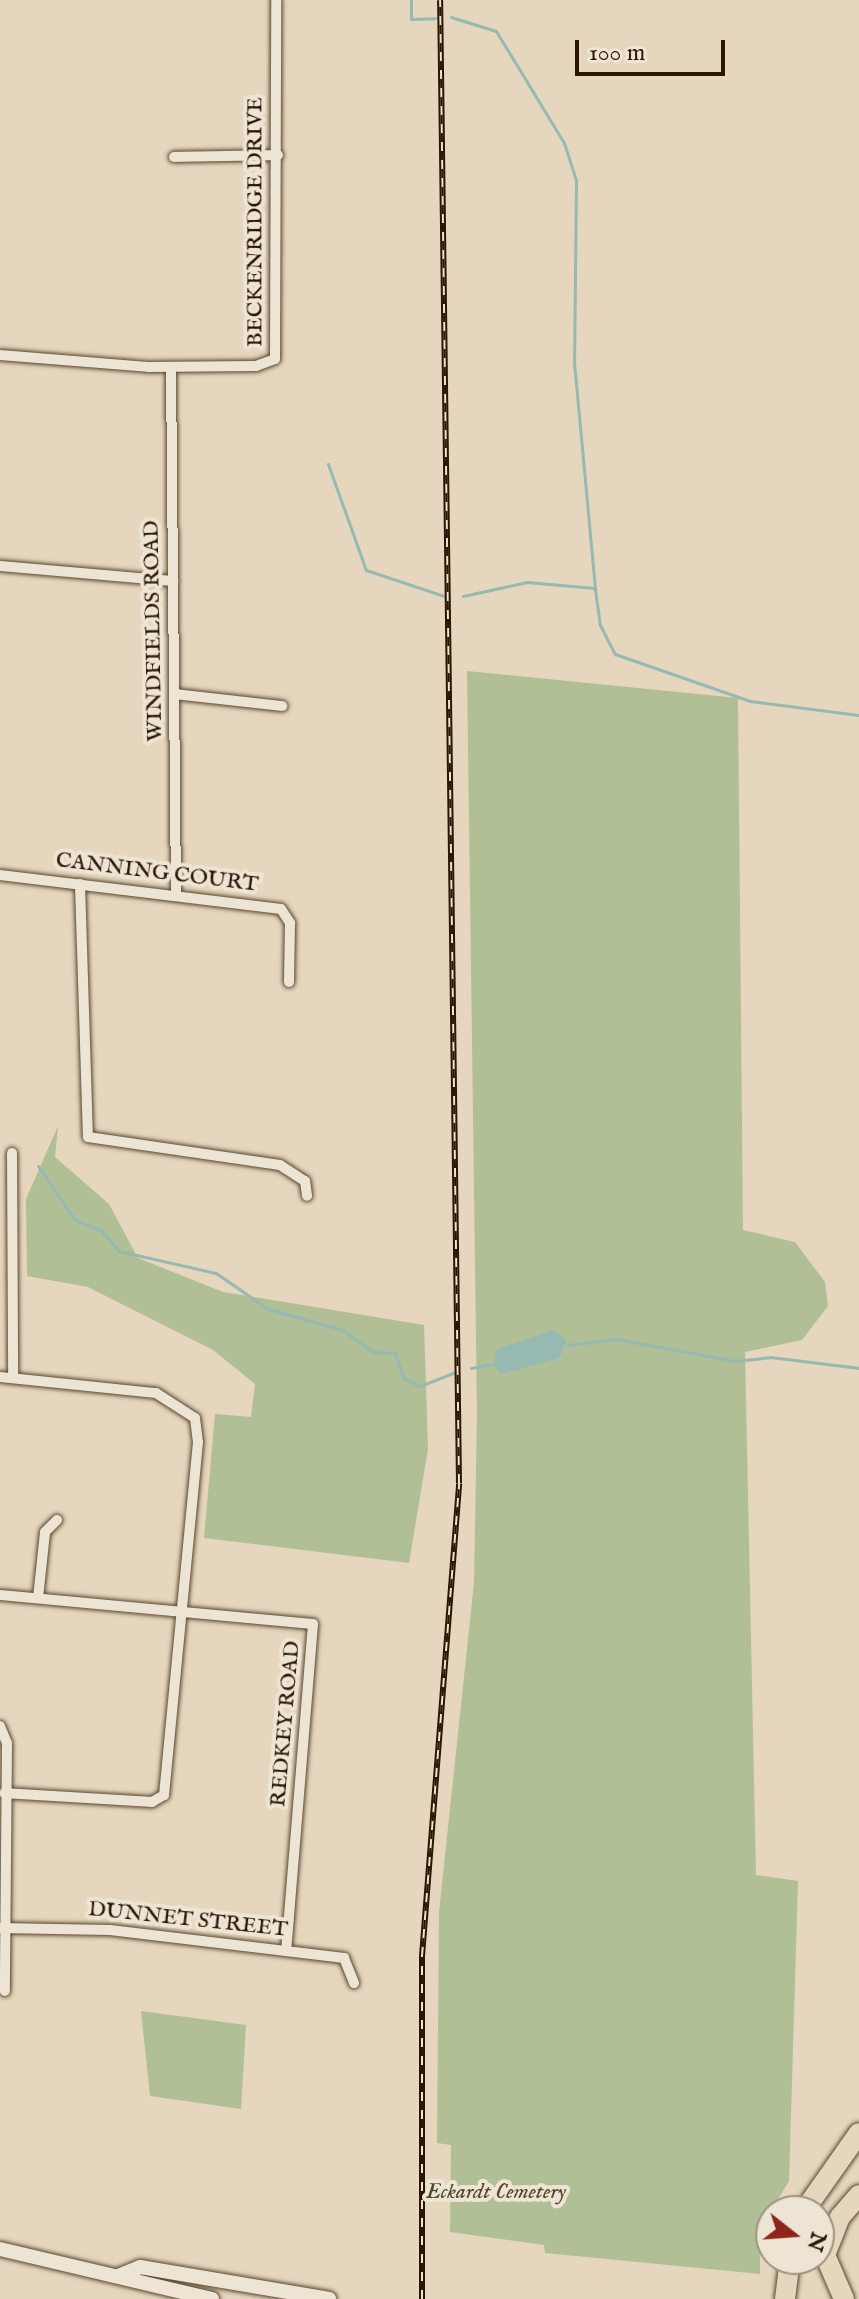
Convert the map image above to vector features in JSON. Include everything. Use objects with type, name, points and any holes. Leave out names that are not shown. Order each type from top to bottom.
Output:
[{"type":"highway","points":[[815,2195],[859,2133]]},
{"type":"highway","points":[[844,2299],[825,2255],[840,2217],[859,2195]]},
{"type":"highway","points":[[785,2299],[788,2275]]},
{"type":"main road","points":[[0,2249],[212,2299]]},
{"type":"main road","points":[[118,2276],[140,2267],[329,2299]]},
{"type":"street","name":"BECKENRIDGE DRIVE","points":[[0,355],[171,367],[256,366],[279,352],[276,0]]},
{"type":"street","points":[[174,157],[278,155]]},
{"type":"street","name":"WINDFIELDS ROAD","points":[[171,367],[176,895]]},
{"type":"street","points":[[0,566],[173,581]]},
{"type":"street","points":[[175,694],[282,706]]},
{"type":"street","name":"CANNING COURT","points":[[0,875],[281,909],[290,923],[289,982]]},
{"type":"street","points":[[80,884],[88,1137],[280,1165],[305,1181],[307,1196]]},
{"type":"street","points":[[12,1153],[13,1378]]},
{"type":"street","points":[[0,1377],[156,1393],[195,1418],[198,1463],[160,1800],[4,1793]]},
{"type":"street","points":[[38,1598],[45,1532],[57,1520]]},
{"type":"street","name":"REDKEY ROAD","points":[[0,1595],[313,1624],[286,1950]]},
{"type":"street","points":[[0,1726],[7,1743],[2,1928],[5,1991]]},
{"type":"street","name":"DUNNET STREET","points":[[2,1928],[110,1930],[344,1958],[354,1983]]},
{"type":"green space","name":"Eckardt Cemetery","points":[[467,671],[738,698],[743,1230],[795,1242],[825,1282],[828,1306],[802,1340],[745,1352],[756,1875],[798,1881],[789,2181],[781,2195],[755,2195],[755,2274],[545,2253],[544,2245],[450,2232],[451,2145],[437,2143],[439,1912],[474,1583],[477,1413]]},
{"type":"green space","points":[[58,1126],[55,1157],[109,1204],[138,1258],[223,1292],[424,1325],[428,1449],[409,1563],[204,1538],[215,1414],[251,1417],[255,1384],[213,1350],[88,1287],[27,1276],[26,1199]]},
{"type":"green space","points":[[141,2011],[246,2025],[241,2109],[150,2096]]},
{"type":"water","points":[[553,1330],[567,1341],[559,1358],[501,1374],[494,1364],[496,1350]]},
{"type":"waterway","points":[[411,0],[411,19],[435,18]]},
{"type":"waterway","points":[[451,17],[496,31],[564,143],[576,180],[574,362],[595,590],[600,625],[615,654],[750,701],[859,715]]},
{"type":"waterway","points":[[328,464],[366,570],[444,596]]},
{"type":"waterway","points":[[463,596],[527,582],[595,588]]},
{"type":"waterway","points":[[38,1166],[75,1220],[102,1231],[119,1251],[216,1273],[268,1309],[343,1330],[373,1352],[395,1353],[403,1378],[420,1386],[458,1371]]},
{"type":"waterway","points":[[568,1345],[617,1339],[734,1361],[770,1357],[859,1368]]},
{"type":"waterway","points":[[471,1368],[494,1364]]},
{"type":"railway","points":[[422,2299],[422,1956],[459,1483],[440,0]]}]
